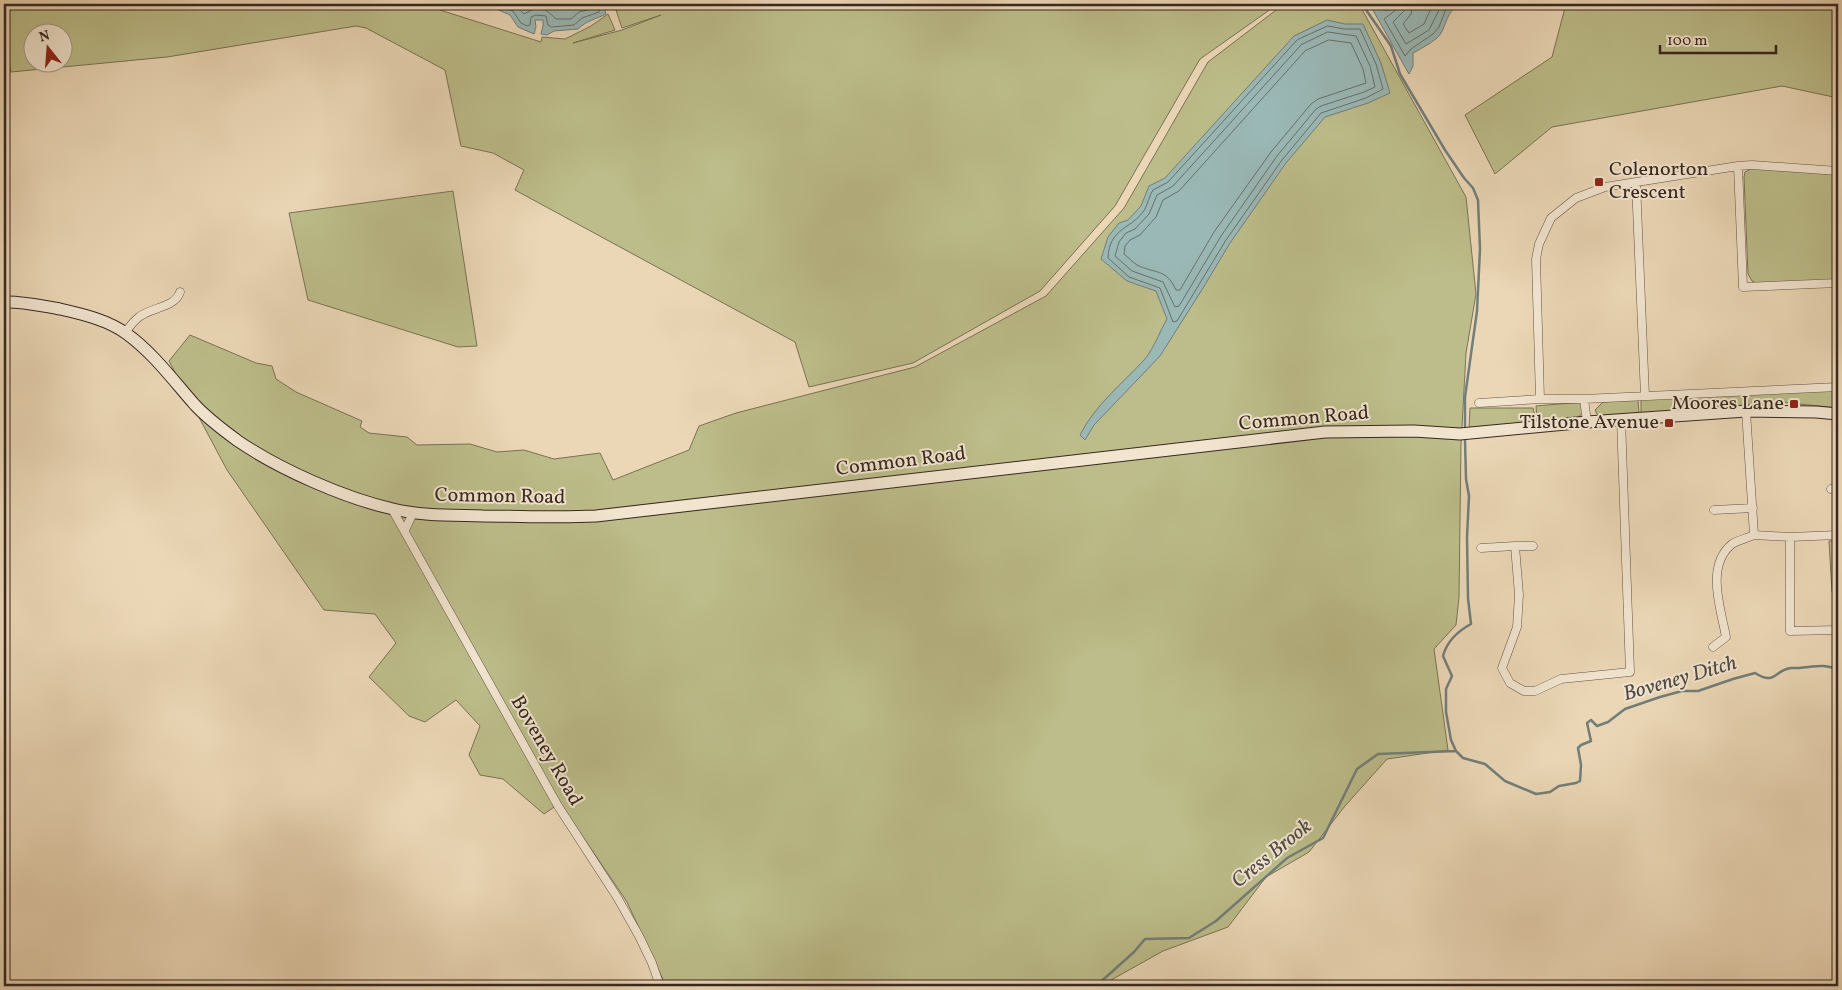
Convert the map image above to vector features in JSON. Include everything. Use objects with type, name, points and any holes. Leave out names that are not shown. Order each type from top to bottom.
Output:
[{"type":"main road","name":"Common Road","points":[[4,302],[37,305],[76,313],[105,322],[125,333],[148,352],[196,406],[238,441],[309,479],[346,495],[392,509],[413,513],[548,517],[596,516],[1325,432],[1414,431],[1460,434],[1621,419],[1746,411],[1838,414]]},
{"type":"street","points":[[1540,396],[1536,259],[1539,244],[1551,218],[1576,198],[1605,187],[1738,166],[1752,165],[1838,171]]},
{"type":"street","points":[[1738,166],[1743,287],[1838,283]]},
{"type":"street","points":[[1636,183],[1645,396]]},
{"type":"street","points":[[125,333],[140,316],[170,303],[178,298],[180,292]]},
{"type":"street","points":[[1479,402],[1540,396],[1584,399],[1838,386]]},
{"type":"street","points":[[1584,399],[1587,422]]},
{"type":"street","points":[[1746,411],[1754,535]]},
{"type":"street","points":[[1515,546],[1519,595],[1517,626],[1502,668],[1510,683],[1524,691],[1534,691],[1561,679],[1630,672],[1621,419]]},
{"type":"street","points":[[1714,510],[1753,508]]},
{"type":"street","name":"Boveney Road","points":[[392,509],[558,806],[617,897],[639,936],[652,963],[660,986]]},
{"type":"street","points":[[405,530],[413,513]]},
{"type":"street","points":[[1713,647],[1726,638],[1716,581],[1720,560],[1733,544],[1754,535],[1790,537],[1838,535]]},
{"type":"street","points":[[1790,537],[1790,631],[1838,630]]},
{"type":"street","points":[[1481,548],[1533,546]]},
{"type":"green space","points":[[4,4],[442,4],[440,10],[541,42],[542,37],[565,39],[591,26],[608,14],[615,30],[573,43],[622,30],[661,15],[622,28],[616,10],[637,4],[1278,4],[1200,59],[1115,206],[1040,291],[913,363],[809,387],[795,342],[515,190],[524,170],[493,153],[461,146],[445,70],[366,28],[356,26],[167,57],[72,66],[72,22],[22,22],[22,71],[11,72],[4,41]]},
{"type":"green space","points":[[1284,4],[1359,4],[1466,197],[1476,294],[1466,353],[1461,445],[1459,597],[1456,625],[1434,649],[1448,750],[1387,759],[1345,806],[1309,852],[1266,877],[1228,927],[1163,951],[1103,986],[666,986],[627,902],[560,803],[544,814],[503,779],[480,775],[469,755],[480,726],[456,700],[425,722],[409,716],[369,677],[396,643],[375,614],[324,610],[227,470],[169,361],[190,335],[256,363],[272,366],[276,379],[296,392],[362,421],[360,427],[369,433],[407,437],[417,445],[470,444],[497,452],[524,450],[554,459],[600,453],[613,480],[689,450],[699,426],[736,413],[915,367],[1046,296],[1124,208],[1208,62]]},
{"type":"green space","points":[[1566,4],[1838,4],[1838,98],[1782,86],[1552,127],[1495,174],[1465,115],[1552,57]]},
{"type":"green space","points":[[1753,168],[1838,173],[1838,281],[1759,284],[1752,281],[1748,274],[1744,177],[1745,172]]},
{"type":"green space","points":[[453,191],[477,346],[458,347],[308,300],[289,213]]},
{"type":"green space","points":[[1838,389],[1838,408],[1780,402],[1764,406],[1641,413],[1641,399]]},
{"type":"green space","points":[[1638,400],[1639,413],[1602,416],[1597,414],[1595,410],[1603,402]]},
{"type":"green space","points":[[1583,402],[1584,412],[1577,418],[1537,422],[1536,406]]},
{"type":"green space","points":[[1470,408],[1533,408],[1536,421],[1533,423],[1469,429]]},
{"type":"green space","points":[[1829,541],[1838,541],[1838,592],[1832,592]]},
{"type":"water","points":[[485,4],[608,4],[604,7],[606,14],[578,29],[554,31],[547,35],[541,34],[543,20],[535,20],[534,34],[518,27],[510,15]]},
{"type":"water","points":[[1396,4],[1470,4],[1462,9],[1455,8],[1449,15],[1440,35],[1413,53],[1413,66],[1409,74],[1370,5],[1387,11]]},
{"type":"water","points":[[1327,20],[1345,24],[1363,24],[1381,63],[1390,93],[1368,103],[1325,117],[1286,163],[1230,243],[1160,356],[1094,425],[1085,440],[1080,435],[1086,424],[1101,404],[1145,359],[1167,319],[1156,291],[1127,281],[1101,259],[1108,237],[1119,223],[1128,220],[1141,206],[1149,186],[1165,178],[1294,36]]},
{"type":"waterway","points":[[1362,4],[1391,46],[1400,74],[1445,150],[1473,188],[1478,200],[1480,249],[1477,311],[1465,397],[1465,426]]},
{"type":"waterway","name":"Boveney Ditch","points":[[1465,440],[1466,479],[1469,496],[1467,537],[1468,598],[1471,624],[1454,637],[1447,646],[1443,656],[1452,676],[1446,689],[1446,712],[1451,740],[1456,751],[1463,758],[1485,764],[1505,781],[1536,794],[1550,792],[1559,786],[1580,781],[1581,765],[1578,748],[1591,741],[1587,723],[1591,720],[1597,726],[1608,722],[1625,709],[1660,697],[1682,691],[1698,691],[1755,673],[1762,677],[1771,678],[1785,669],[1791,668],[1824,666],[1838,670]]},
{"type":"waterway","name":"Cress Brook","points":[[1096,986],[1134,952],[1145,939],[1189,938],[1216,921],[1287,858],[1323,838],[1357,769],[1378,754],[1456,751]]},
{"type":"place","name":"Colenorton Crescent","points":[[1599,182]]},
{"type":"place","name":"Moores Lane","points":[[1794,404]]},
{"type":"place","name":"Tilstone Avenue","points":[[1669,423]]}]
